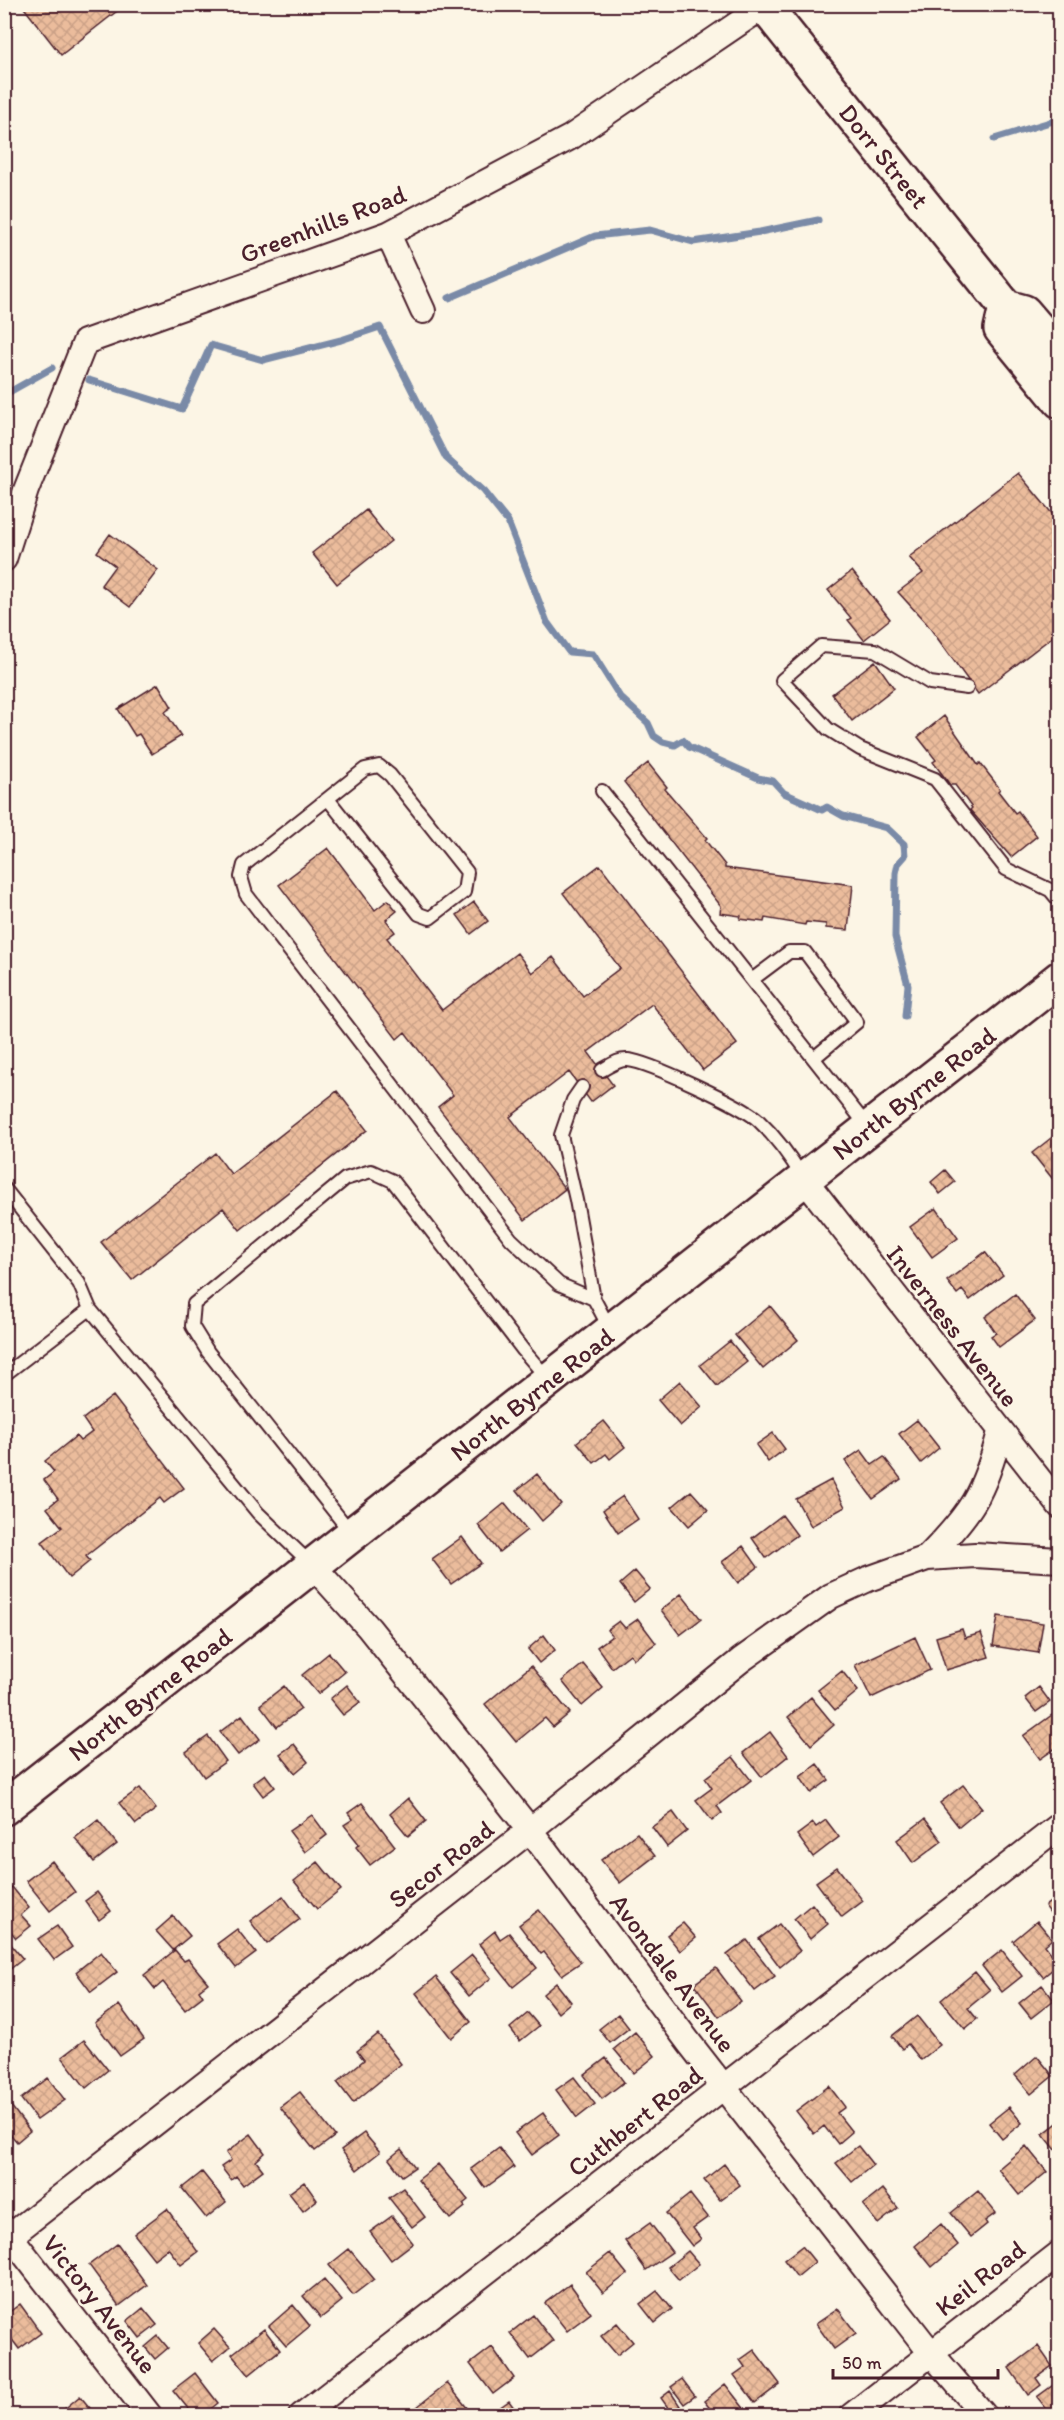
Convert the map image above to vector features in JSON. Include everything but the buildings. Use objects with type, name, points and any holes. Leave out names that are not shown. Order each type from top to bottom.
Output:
[{"type":"main road","name":"Dorr Street","points":[[763,5],[1006,308],[1024,312],[1059,354]]},
{"type":"main road","points":[[1006,308],[1001,329],[1059,401]]},
{"type":"main road","name":"North Byrne Road","points":[[4,1808],[314,1567],[1059,978]]},
{"type":"street","name":"Greenhills Road","points":[[4,559],[26,490],[85,342],[388,234],[571,136],[763,5]]},
{"type":"street","points":[[388,234],[423,311]]},
{"type":"street","name":"Inverness Avenue","points":[[804,1179],[1059,1506]]},
{"type":"street","name":"Secor Road","points":[[927,1558],[960,1523],[974,1503],[992,1465],[1000,1432]]},
{"type":"street","name":"Secor Road","points":[[6,2235],[530,1830],[741,1660],[831,1596],[868,1579],[927,1558],[975,1555],[1059,1560]]},
{"type":"street","name":"Avondale Avenue","points":[[314,1567],[369,1628],[530,1830],[690,2044],[931,2353],[985,2415]]},
{"type":"street","name":"Cuthbert Road","points":[[301,2415],[1059,1825]]},
{"type":"street","name":"Victory Avenue","points":[[6,2235],[150,2415]]},
{"type":"street","name":"Keil Road","points":[[851,2415],[1059,2253]]},
{"type":"lane","points":[[967,688],[930,683],[875,650],[821,646],[782,680],[828,729],[860,749],[934,779],[1006,869],[1050,890],[1059,902]]},
{"type":"lane","points":[[328,799],[419,914],[430,918],[464,892],[467,872],[390,775],[379,766],[365,769],[244,865],[241,877],[246,894],[511,1239],[559,1284],[594,1299]]},
{"type":"lane","points":[[602,791],[869,1128]]},
{"type":"lane","points":[[753,979],[789,952],[805,952],[857,1022],[814,1058]]},
{"type":"lane","points":[[602,1070],[618,1061],[626,1060],[644,1064],[740,1107],[756,1119],[785,1149],[804,1179]]},
{"type":"lane","points":[[582,1087],[573,1100],[561,1135],[576,1200],[594,1299],[612,1331]]},
{"type":"lane","points":[[354,1535],[208,1352],[192,1326],[194,1304],[345,1179],[371,1171],[393,1181],[523,1350],[549,1380]]},
{"type":"lane","points":[[4,1188],[79,1283],[90,1309],[258,1513],[314,1567]]},
{"type":"lane","points":[[4,1376],[90,1309]]},
{"type":"waterway","points":[[994,139],[1060,119]]},
{"type":"waterway","points":[[449,298],[595,236],[650,230],[693,242],[818,220]]},
{"type":"waterway","points":[[89,380],[182,409],[211,345],[263,360],[341,340],[380,327],[446,458],[483,491],[508,522],[547,622],[569,652],[593,654],[620,697],[648,723],[654,736],[663,742],[675,745],[683,740],[689,747],[758,778],[773,781],[784,793],[822,810],[827,807],[843,816],[887,828],[904,844],[905,856],[898,864],[896,873],[895,937],[908,985],[905,1016]]},
{"type":"waterway","points":[[4,395],[52,368]]}]
